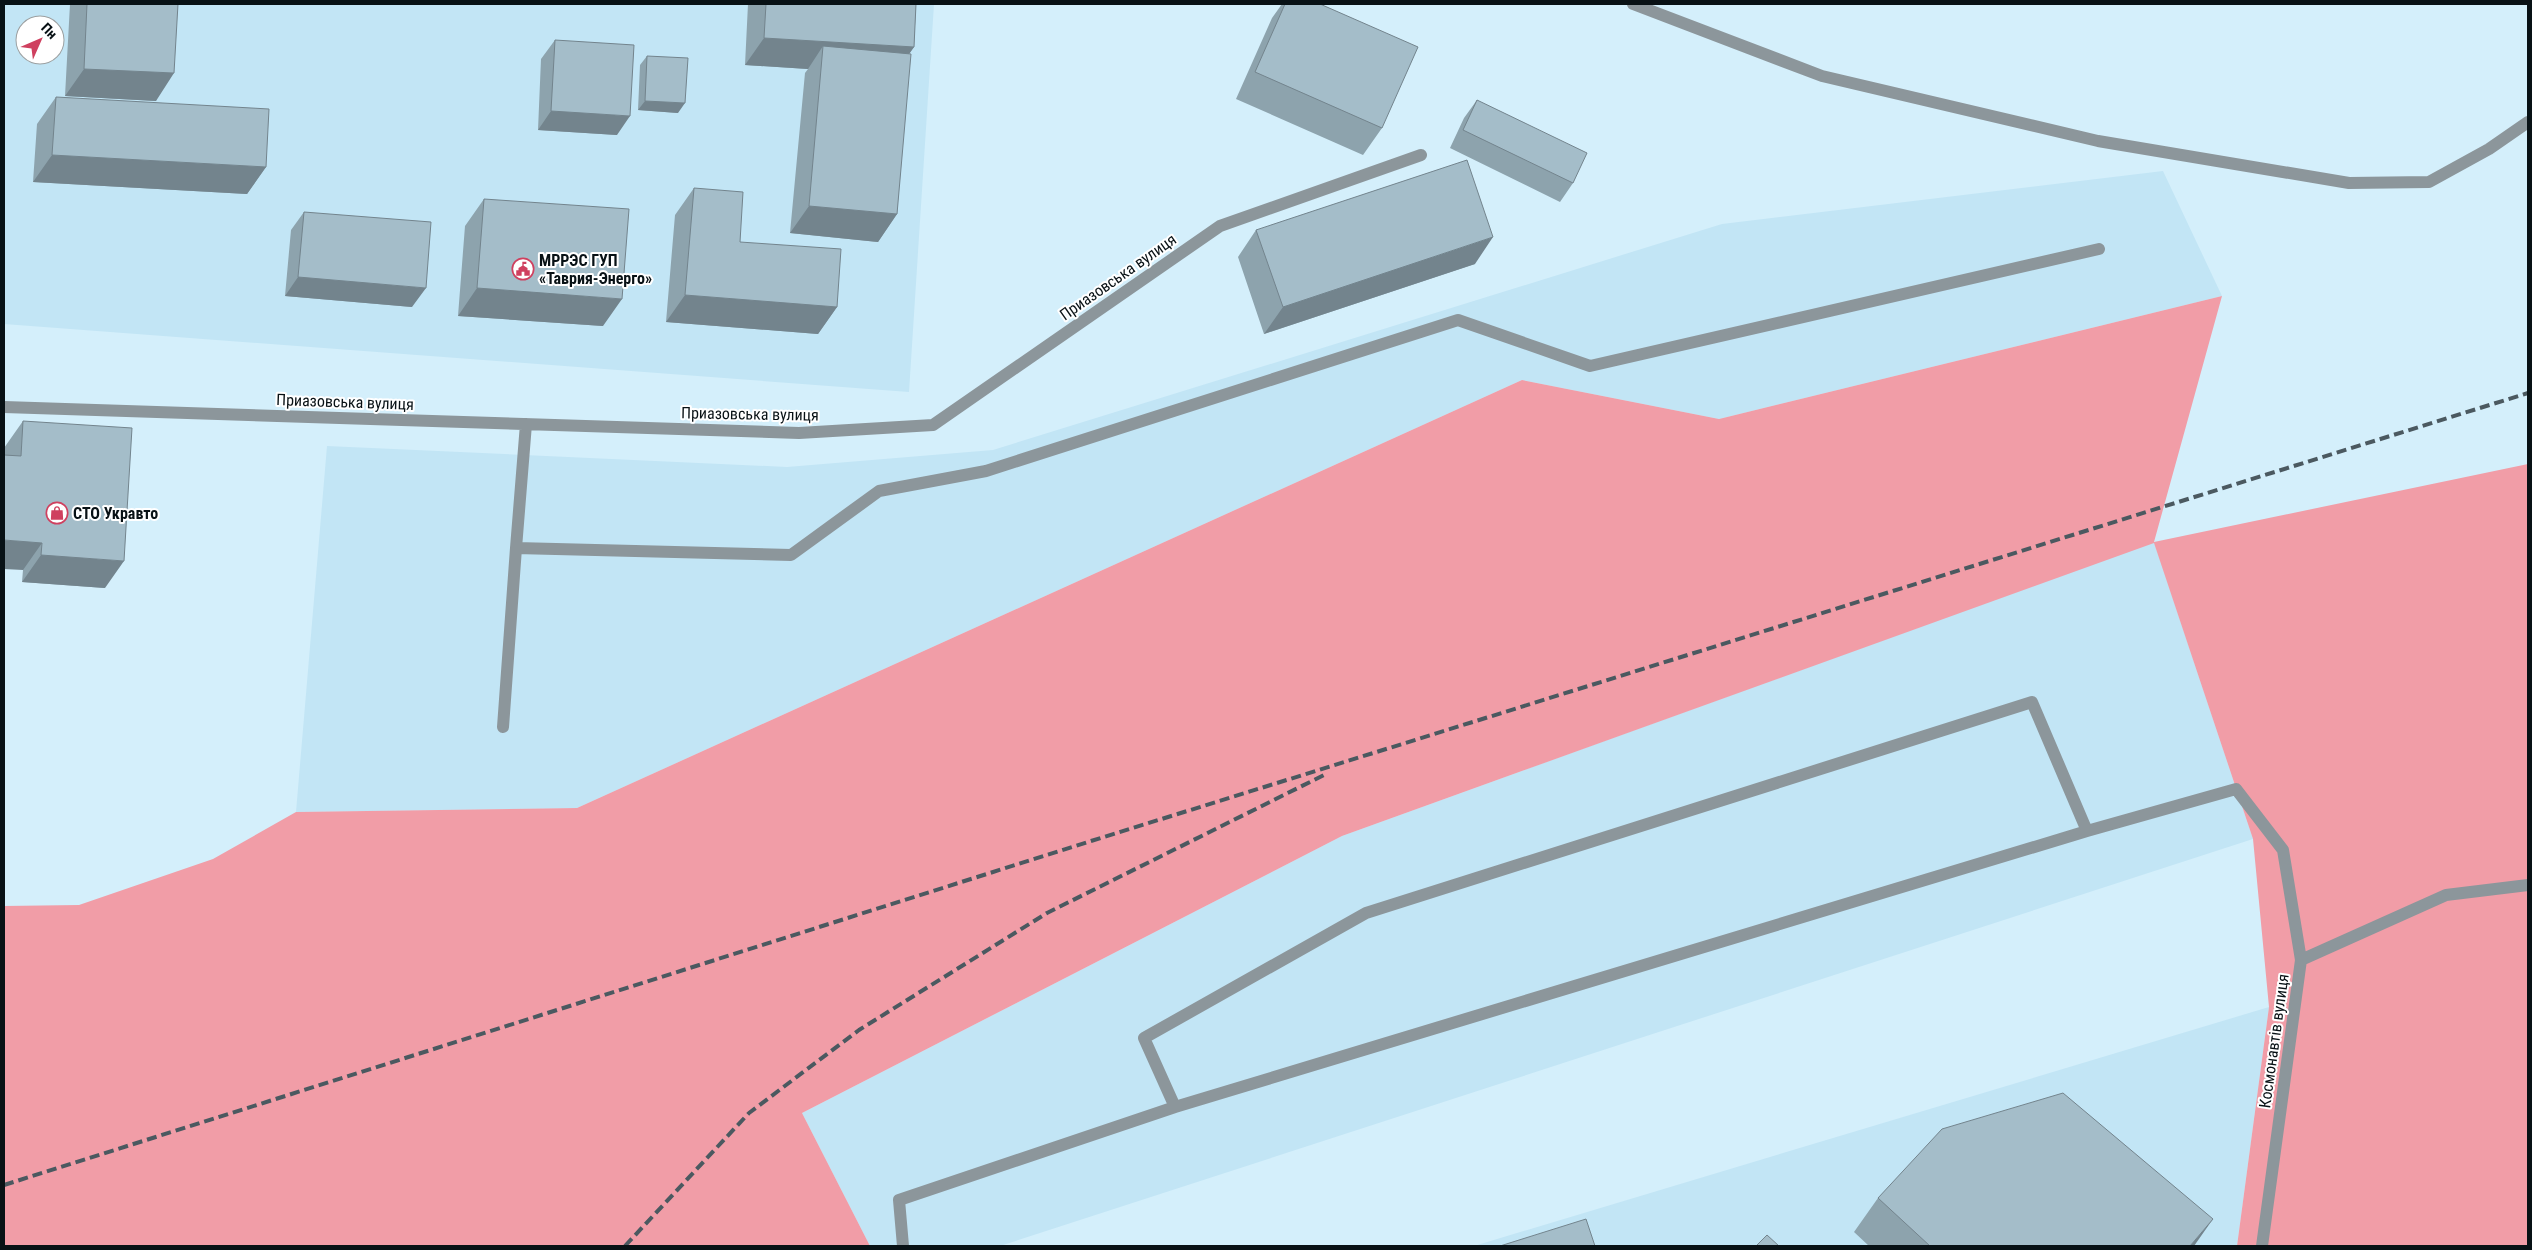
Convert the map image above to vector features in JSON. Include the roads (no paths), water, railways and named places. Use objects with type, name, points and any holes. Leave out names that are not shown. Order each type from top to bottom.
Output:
[{"type":"street","points":[[1633,4],[1822,76],[2098,141],[2349,183],[2429,182],[2490,149],[2528,122]]},
{"type":"street","name":"Приазовська вулиця","points":[[4,407],[799,433],[933,425],[1220,226],[1422,155]]},
{"type":"street","points":[[516,548],[791,555],[879,491],[986,471],[1458,320],[1590,366],[2099,249]]},
{"type":"street","points":[[504,727],[526,424]]},
{"type":"street","points":[[1175,1107],[1144,1038],[1366,913],[2032,702],[2087,831]]},
{"type":"street","points":[[903,1246],[899,1200],[1175,1107],[2087,831],[2236,789],[2283,850],[2302,960]]},
{"type":"street","name":"Космонавтів вулиця","points":[[2262,1246],[2302,960],[2446,895],[2528,885]]},
{"type":"railway","points":[[4,1185],[1091,841],[2528,393]]},
{"type":"railway","points":[[625,1246],[749,1113],[859,1030],[1047,913],[1328,773]]},
{"type":"place","name":"МРРЭС ГУП «Таврия-Энерго»","points":[[523,269]]},
{"type":"place","name":"СТО Укравто","points":[[57,513]]}]
